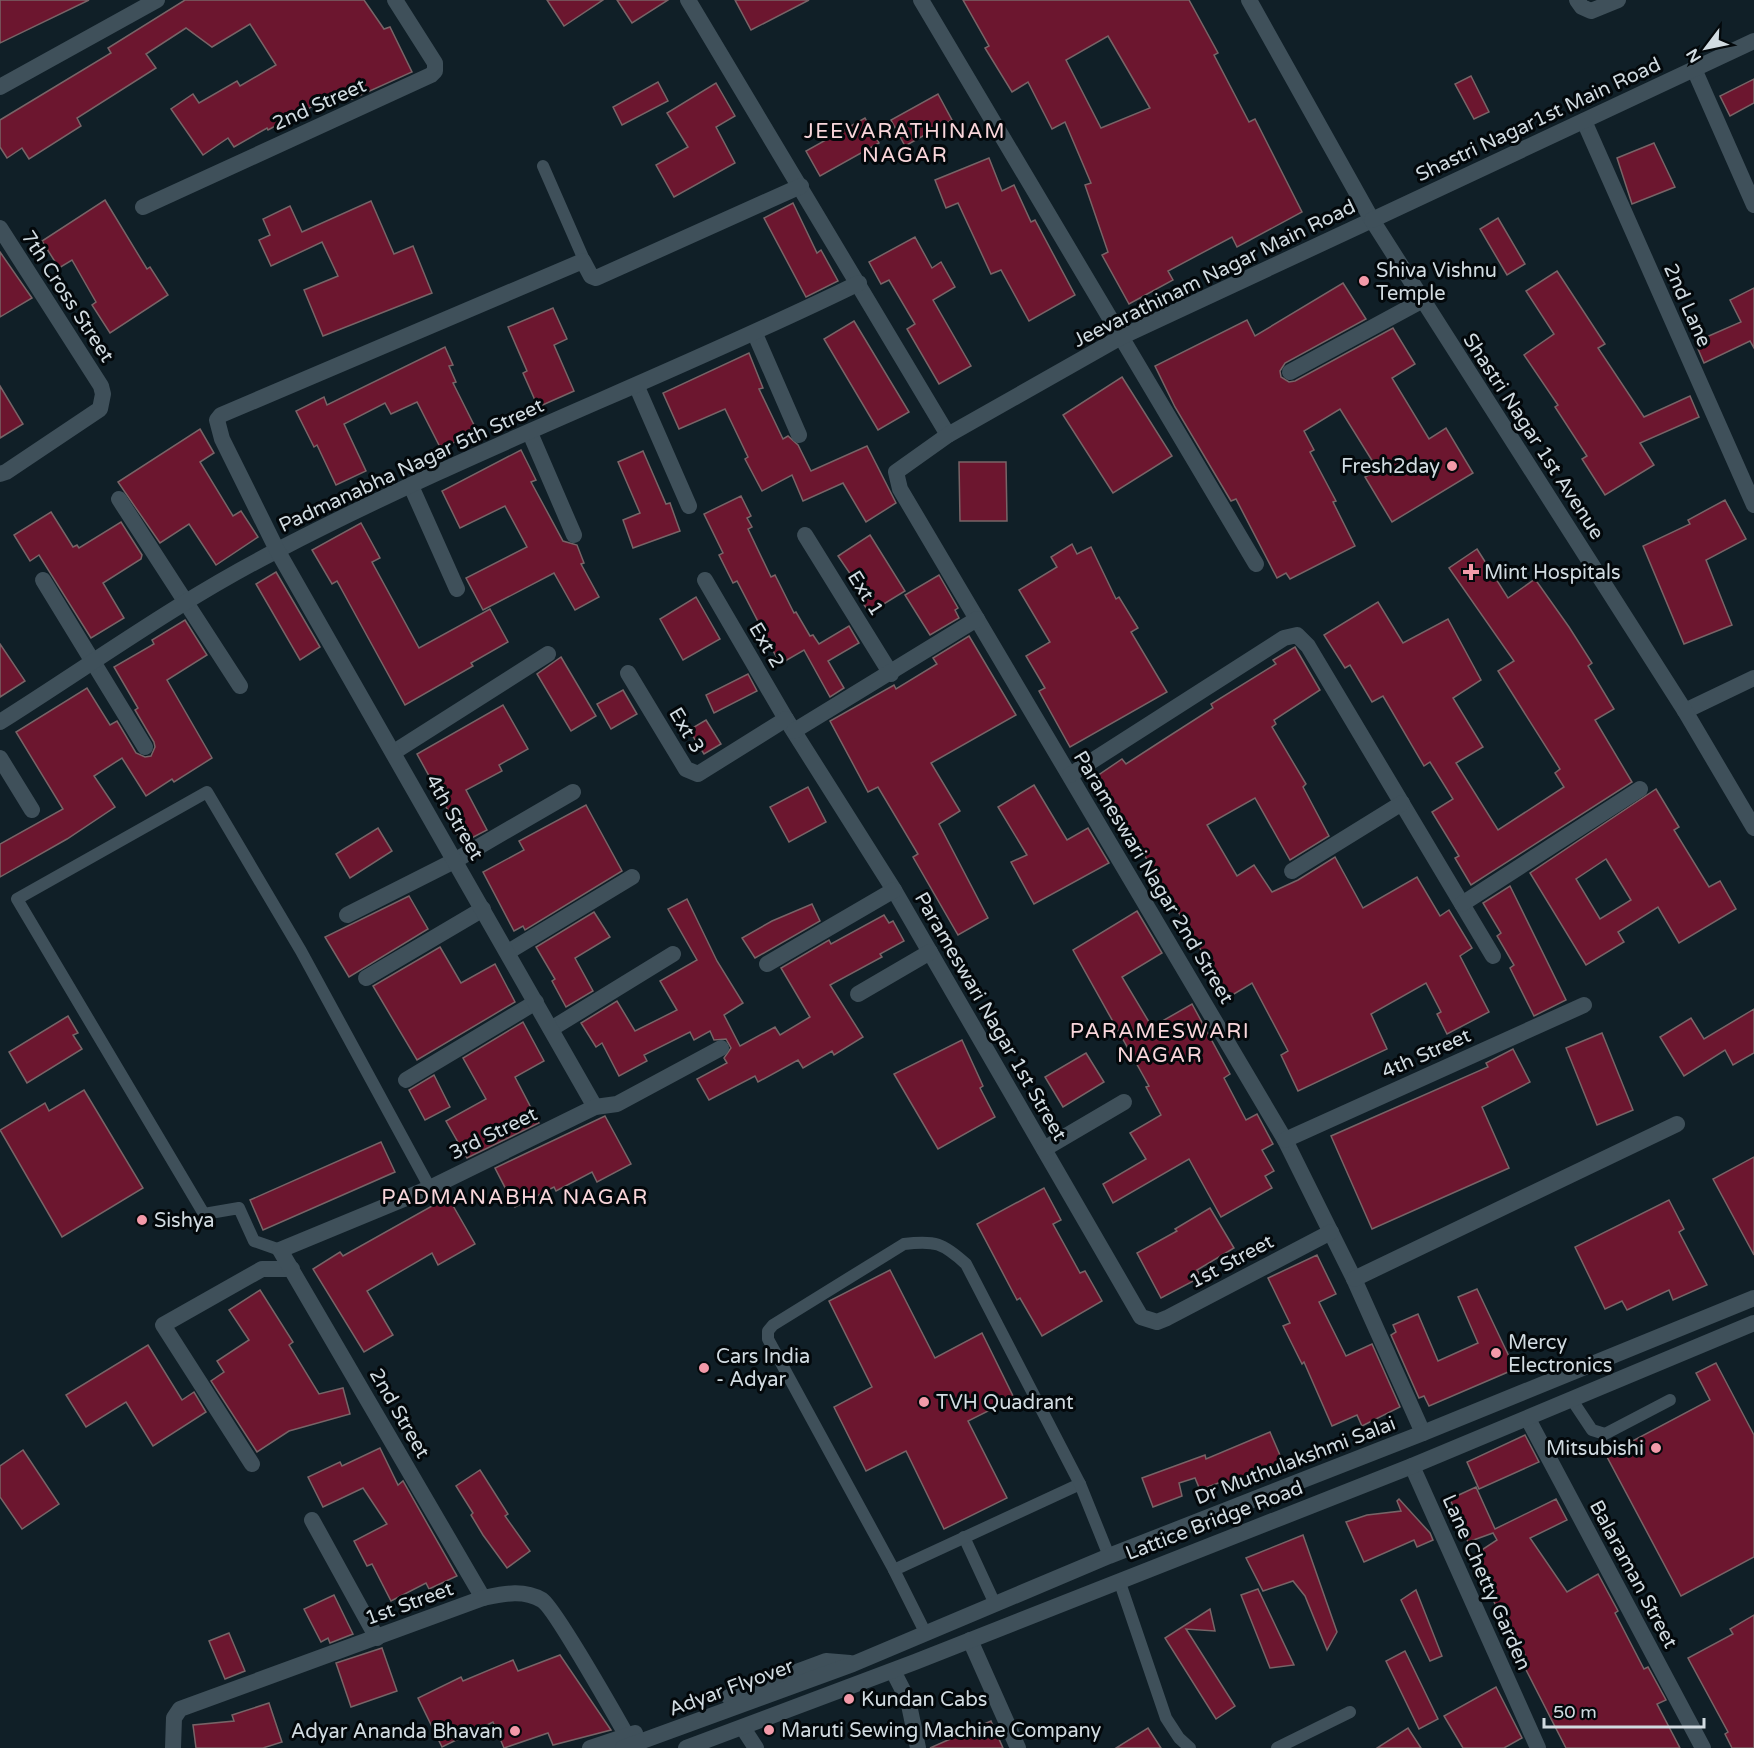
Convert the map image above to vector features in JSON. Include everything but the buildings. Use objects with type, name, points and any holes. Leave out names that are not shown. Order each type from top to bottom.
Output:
[{"type":"street","name":"2nd Street","points":[[144,207],[431,75],[435,71],[435,63],[395,0]]},
{"type":"street","points":[[688,0],[948,435]]},
{"type":"street","points":[[921,0],[1256,564]]},
{"type":"street","name":"Shastri Nagar 1st Avenue","points":[[1249,0],[1372,220],[1685,711],[1754,828]]},
{"type":"street","points":[[1577,0],[1582,7],[1591,11],[1618,0]]},
{"type":"street","points":[[0,87],[154,1]]},
{"type":"street","name":"Shastri Nagar1st Main Road","points":[[1372,220],[1754,41]]},
{"type":"street","points":[[1694,69],[1754,205]]},
{"type":"street","name":"2nd Lane","points":[[1584,122],[1754,505]]},
{"type":"street","points":[[585,262],[591,276],[596,278],[801,186]]},
{"type":"street","name":"Jeevarathinam Nagar Main Road","points":[[948,435],[1121,337],[1372,220]]},
{"type":"street","name":"7th Cross Street","points":[[0,228],[101,386],[103,394],[100,409],[0,474]]},
{"type":"street","name":"4th Street","points":[[585,262],[221,415],[216,420],[217,429],[277,550],[595,1107]]},
{"type":"street","name":"Padmanabha Nagar 5th Street","points":[[0,722],[183,602],[277,550],[411,486],[755,334],[859,283]]},
{"type":"street","points":[[1290,372],[1423,300]]},
{"type":"street","points":[[755,334],[799,435]]},
{"type":"street","points":[[637,387],[689,506]]},
{"type":"street","points":[[530,433],[574,535]]},
{"type":"street","name":"Parameswari Nagar 2nd Street","points":[[948,435],[901,466],[896,472],[896,480],[1285,1140],[1354,1279],[1423,1433]]},
{"type":"street","points":[[411,486],[457,589]]},
{"type":"street","points":[[119,499],[183,602],[240,686]]},
{"type":"street","name":"Ext 1","points":[[805,535],[891,674]]},
{"type":"street","points":[[43,580],[145,747]]},
{"type":"street","name":"Ext 2","points":[[705,580],[790,725]]},
{"type":"street","points":[[790,725],[891,674],[977,619]]},
{"type":"street","points":[[1070,775],[1284,638],[1296,635],[1308,646],[1493,956]]},
{"type":"street","points":[[394,752],[548,654]]},
{"type":"street","name":"Ext 3","points":[[628,673],[686,769],[692,774],[698,774],[790,725]]},
{"type":"street","points":[[1685,711],[1754,678]]},
{"type":"street","name":"Parameswari Nagar 1st Street","points":[[790,725],[894,890],[1132,1304],[1141,1317],[1149,1321]]},
{"type":"street","points":[[0,758],[32,810]]},
{"type":"street","points":[[1462,904],[1640,789]]},
{"type":"street","points":[[347,915],[456,860],[573,792]]},
{"type":"street","points":[[1292,871],[1402,803]]},
{"type":"street","points":[[508,952],[633,877]]},
{"type":"street","points":[[768,964],[894,890]]},
{"type":"street","points":[[366,978],[483,909]]},
{"type":"street","points":[[858,994],[930,952]]},
{"type":"street","points":[[551,1029],[673,954]]},
{"type":"street","points":[[406,1080],[536,1002]]},
{"type":"street","name":"4th Street","points":[[1285,1140],[1584,1005]]},
{"type":"street","name":"3rd Street","points":[[280,1250],[429,1188],[595,1107],[617,1104],[721,1048]]},
{"type":"street","points":[[1044,1149],[1124,1102]]},
{"type":"street","points":[[1354,1279],[1677,1124]]},
{"type":"street","name":"1st Street","points":[[1149,1321],[1157,1322],[1167,1318],[1331,1232]]},
{"type":"street","name":"2nd Street","points":[[280,1250],[483,1598]]},
{"type":"street","points":[[252,1464],[163,1325],[262,1269],[292,1269]]},
{"type":"street","name":"Dr Muthulakshmi Salai","points":[[853,1664],[1109,1556],[1423,1433],[1754,1298]]},
{"type":"street","name":"Lattice Bridge Road","points":[[686,1748],[893,1671],[1412,1466],[1754,1323]]},
{"type":"street","name":"Balaraman Street","points":[[1528,1419],[1703,1748]]},
{"type":"street","name":"Lane Chetty Garden","points":[[1412,1466],[1538,1748]]},
{"type":"street","points":[[312,1520],[377,1638]]},
{"type":"street","name":"1st Street","points":[[173,1748],[174,1718],[180,1709],[483,1598],[520,1593],[545,1602],[625,1742]]},
{"type":"street","points":[[970,1640],[1018,1748]]},
{"type":"street","points":[[590,1748],[625,1742],[826,1661],[853,1664]]},
{"type":"street","name":"Adyar Flyover","points":[[625,1742],[853,1664]]},
{"type":"street","points":[[893,1671],[908,1700],[918,1748]]},
{"type":"street","points":[[743,1728],[756,1748]]},
{"type":"lane","points":[[543,166],[585,262]]},
{"type":"lane","points":[[280,1250],[254,1241],[239,1208],[204,1214],[17,899],[207,792],[301,951],[429,1188]]},
{"type":"lane","points":[[926,1634],[894,1570],[772,1347],[768,1331],[904,1244],[926,1241],[947,1247],[966,1264],[1080,1484],[1109,1556]]},
{"type":"lane","points":[[1572,1400],[1592,1430],[1605,1434],[1670,1400]]},
{"type":"lane","points":[[894,1570],[1080,1484]]},
{"type":"lane","points":[[964,1537],[995,1604]]},
{"type":"lane","points":[[1119,1580],[1166,1718],[1179,1738],[1190,1748]]},
{"type":"lane","points":[[1277,1748],[1350,1712]]},
{"type":"place","name":"Shiva Vishnu Temple","points":[[1364,281]]},
{"type":"place","name":"Fresh2day","points":[[1452,466]]},
{"type":"place","name":"Mint Hospitals","points":[[1471,572]]},
{"type":"place","name":"Sishya","points":[[142,1220]]},
{"type":"place","name":"Mercy Electronics","points":[[1496,1353]]},
{"type":"place","name":"Cars India - Adyar","points":[[704,1368]]},
{"type":"place","name":"TVH Quadrant","points":[[924,1402]]},
{"type":"place","name":"Mitsubishi","points":[[1656,1448]]},
{"type":"place","name":"Kundan Cabs","points":[[849,1699]]},
{"type":"place","name":"Maruti Sewing Machine Company","points":[[769,1730]]},
{"type":"place","name":"Adyar Ananda Bhavan","points":[[515,1731]]},
{"type":"district","name":"JEEVARATHINAM NAGAR","points":[[905,143]]},
{"type":"district","name":"PARAMESWARI NAGAR","points":[[1160,1043]]},
{"type":"district","name":"PADMANABHA NAGAR","points":[[515,1197]]}]
